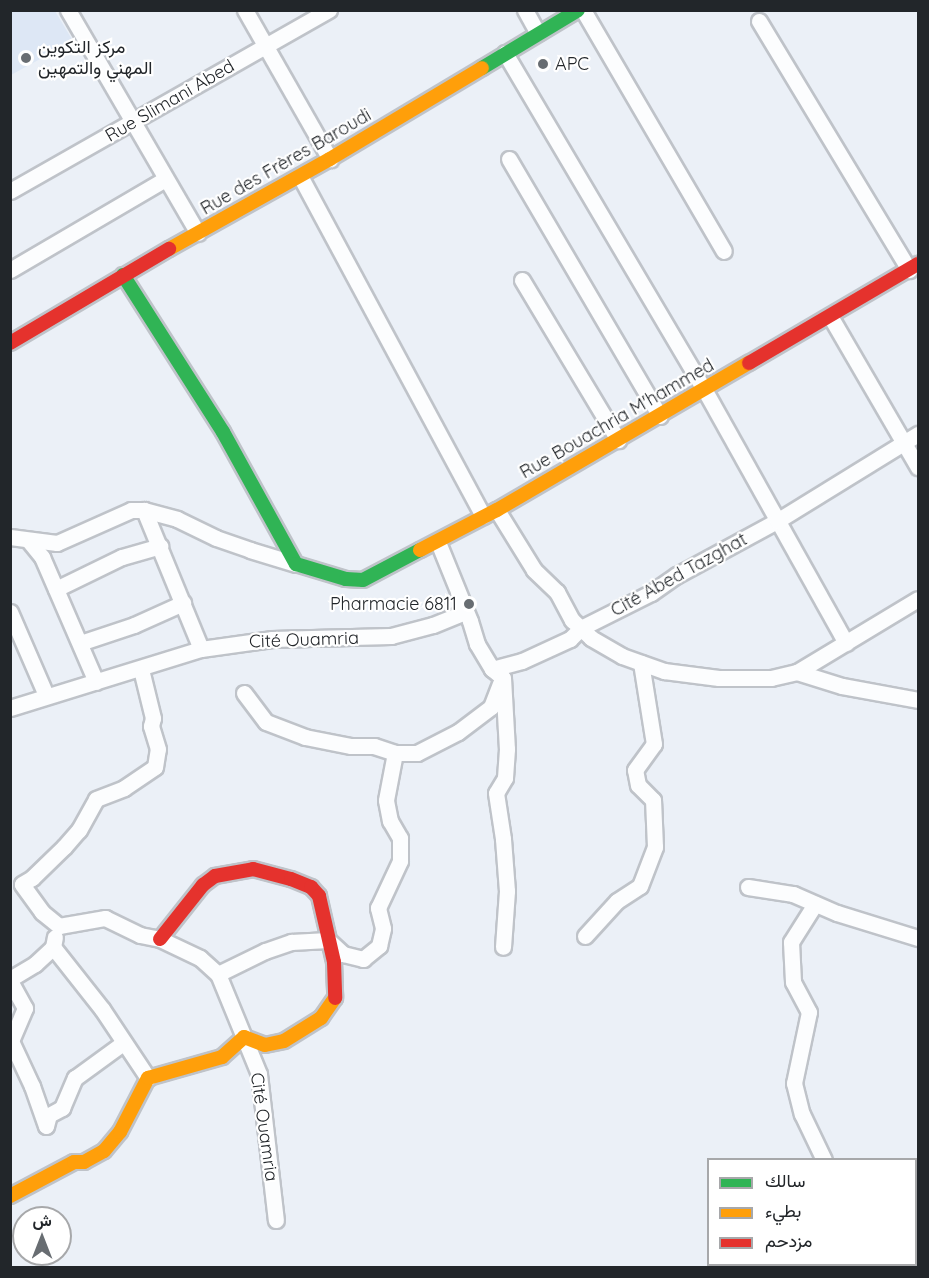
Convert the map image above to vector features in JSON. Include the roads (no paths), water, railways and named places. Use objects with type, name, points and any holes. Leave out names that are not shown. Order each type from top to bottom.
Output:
[{"type":"street","points":[[68,10],[131,122],[198,233]]},
{"type":"street","points":[[245,10],[330,159]]},
{"type":"street","name":"Rue Slimani Abed","points":[[10,191],[329,10]]},
{"type":"street","points":[[525,10],[538,33]]},
{"type":"street","name":"Rue des Frères Baroudi","points":[[10,343],[123,275],[330,159],[578,10]]},
{"type":"street","points":[[583,10],[724,251]]},
{"type":"street","points":[[759,21],[914,267]]},
{"type":"street","points":[[505,53],[704,389],[846,643]]},
{"type":"street","points":[[509,159],[660,416]]},
{"type":"street","points":[[300,176],[483,516]]},
{"type":"street","points":[[10,270],[165,179]]},
{"type":"street","name":"Rue Bouachria M'hammed","points":[[297,564],[326,573],[363,580],[497,510],[914,267]]},
{"type":"street","points":[[123,275],[223,432],[297,564]]},
{"type":"street","points":[[522,280],[618,440]]},
{"type":"street","points":[[830,316],[918,467]]},
{"type":"street","name":"Cité Abed Tazghat","points":[[497,674],[552,649],[570,639],[581,628],[651,593],[677,575],[777,521],[918,434]]},
{"type":"street","points":[[10,537],[28,541],[64,541],[131,510],[144,510],[177,519],[216,538],[297,564]]},
{"type":"street","points":[[144,510],[201,649]]},
{"type":"street","points":[[497,510],[534,570],[557,592],[572,620],[591,638],[622,656],[664,671],[718,678],[771,678],[797,672],[918,599]]},
{"type":"street","points":[[28,541],[42,557],[96,682]]},
{"type":"street","points":[[438,542],[477,644],[497,674],[507,749],[505,778],[496,793],[507,891],[503,947]]},
{"type":"street","points":[[56,589],[122,557],[160,546]]},
{"type":"street","points":[[80,643],[134,625],[183,603]]},
{"type":"street","name":"Cité Ouamria","points":[[10,708],[201,649],[272,639],[392,636],[466,612]]},
{"type":"street","points":[[11,617],[46,695]]},
{"type":"street","points":[[585,936],[617,901],[640,886],[656,847],[653,800],[638,785],[635,770],[654,744],[641,663]]},
{"type":"street","points":[[123,1043],[75,1078],[62,1108],[49,1115],[46,1126],[32,1086],[10,1041],[25,1008],[10,980],[35,964],[53,947],[59,926],[42,912],[22,884],[32,878],[79,830],[96,799],[124,788],[155,767],[158,749],[151,726],[153,718],[141,669]]},
{"type":"street","points":[[797,672],[842,686],[918,700]]},
{"type":"street","points":[[244,693],[266,722],[285,730],[324,742],[374,746],[395,753],[417,753],[458,732],[491,707],[497,674]]},
{"type":"street","points":[[218,974],[265,951],[291,942],[328,940],[343,954],[363,959],[379,946],[383,928],[378,908],[400,861],[400,838],[390,821],[387,800],[395,753]]},
{"type":"street","name":"Cité Ouamria","points":[[160,939],[203,885],[215,876],[253,869],[311,887],[319,896],[334,962],[335,1001],[321,1018],[284,1041],[265,1045],[244,1037]]},
{"type":"street","points":[[748,887],[793,894],[815,904],[918,938]]},
{"type":"street","points":[[815,904],[791,942],[793,982],[809,1012],[794,1083],[802,1114],[823,1158]]},
{"type":"street","name":"Cité Ouamria","points":[[59,926],[105,918],[140,935],[160,939],[200,958],[218,974],[259,1074],[276,1220]]},
{"type":"street","points":[[53,947],[102,1009],[148,1078]]},
{"type":"street","points":[[10,1196],[74,1162],[84,1162],[104,1152],[120,1132],[148,1078],[222,1057],[244,1037]]},
{"type":"place","name":"مركز التكوين المهني والتمهين","points":[[26,58]]},
{"type":"place","name":"APC","points":[[543,64]]},
{"type":"place","name":"Pharmacie 6811","points":[[469,604]]}]
